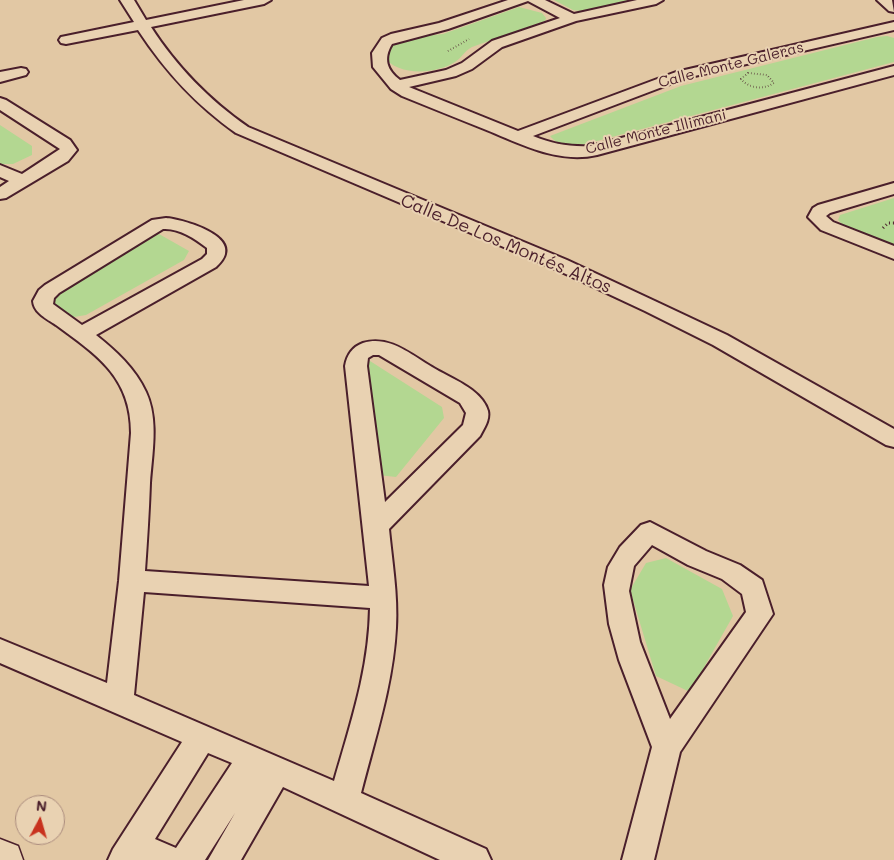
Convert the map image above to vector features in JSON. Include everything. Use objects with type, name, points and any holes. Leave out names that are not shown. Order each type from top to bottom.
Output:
[{"type":"street","name":"Calle De Los Montés Altos","points":[[127,0],[171,68],[185,84],[208,106],[242,130],[560,264],[644,303],[720,340],[894,439]]},
{"type":"street","points":[[66,40],[264,0]]},
{"type":"street","name":"Calle Monte Illimani","points":[[522,0],[453,23],[409,33],[387,41],[379,53],[380,67],[396,86],[421,100],[516,137],[562,152],[591,151],[894,70]]},
{"type":"street","points":[[534,0],[572,18]]},
{"type":"street","points":[[396,86],[451,73],[467,66],[497,44],[572,18],[656,0]]},
{"type":"street","points":[[884,0],[894,8]]},
{"type":"street","name":"Calle Monte Galeras","points":[[516,137],[682,75],[894,26]]},
{"type":"street","points":[[0,77],[22,72]]},
{"type":"street","points":[[0,103],[68,146],[67,154],[0,194]]},
{"type":"street","points":[[0,170],[23,180]]},
{"type":"street","points":[[894,188],[824,209],[819,212],[818,217],[828,226],[894,253]]},
{"type":"street","points":[[82,334],[209,262],[216,255],[216,246],[181,224],[167,222],[158,224],[52,289],[43,297],[44,307],[82,334],[123,372],[134,388],[141,410],[142,432],[132,582],[119,702]]},
{"type":"street","points":[[344,800],[377,680],[382,652],[383,598],[356,366],[356,358],[360,353],[375,347],[384,348],[468,398],[475,405],[478,412],[477,421],[472,430],[376,526]]},
{"type":"street","points":[[638,860],[667,747],[760,614],[753,588],[731,572],[698,558],[650,532],[627,555],[620,568],[616,584],[630,654],[667,747]]},
{"type":"street","points":[[132,582],[383,598]]},
{"type":"street","points":[[0,651],[264,764],[475,860]]},
{"type":"street","points":[[166,860],[129,852],[202,737]]},
{"type":"street","points":[[187,860],[264,764]]},
{"type":"street","points":[[224,860],[264,764]]},
{"type":"street","points":[[0,858],[4,860]]},
{"type":"path","points":[[445,48],[449,56]]},
{"type":"path","points":[[748,73],[764,74],[772,78],[774,83],[772,85],[763,88],[753,87],[745,84],[741,79],[748,73]]},
{"type":"green space","points":[[554,0],[634,0],[580,11],[573,10]]},
{"type":"green space","points":[[519,7],[542,13],[546,18],[545,21],[472,47],[447,66],[428,71],[407,70],[390,63],[383,56],[390,45],[406,38],[443,34]]},
{"type":"green space","points":[[887,36],[894,38],[894,62],[578,146],[563,145],[550,136],[681,86]]},
{"type":"green space","points":[[0,125],[32,146],[32,155],[13,164],[0,164]]},
{"type":"green space","points":[[894,198],[894,246],[844,226],[838,220],[840,215]]},
{"type":"green space","points":[[159,234],[189,251],[184,260],[86,315],[68,318],[49,303],[56,292],[143,236]]},
{"type":"green space","points":[[370,361],[442,407],[444,418],[396,477],[378,475],[361,364]]},
{"type":"green space","points":[[666,558],[722,589],[733,616],[690,692],[656,676],[630,590],[646,563]]}]
